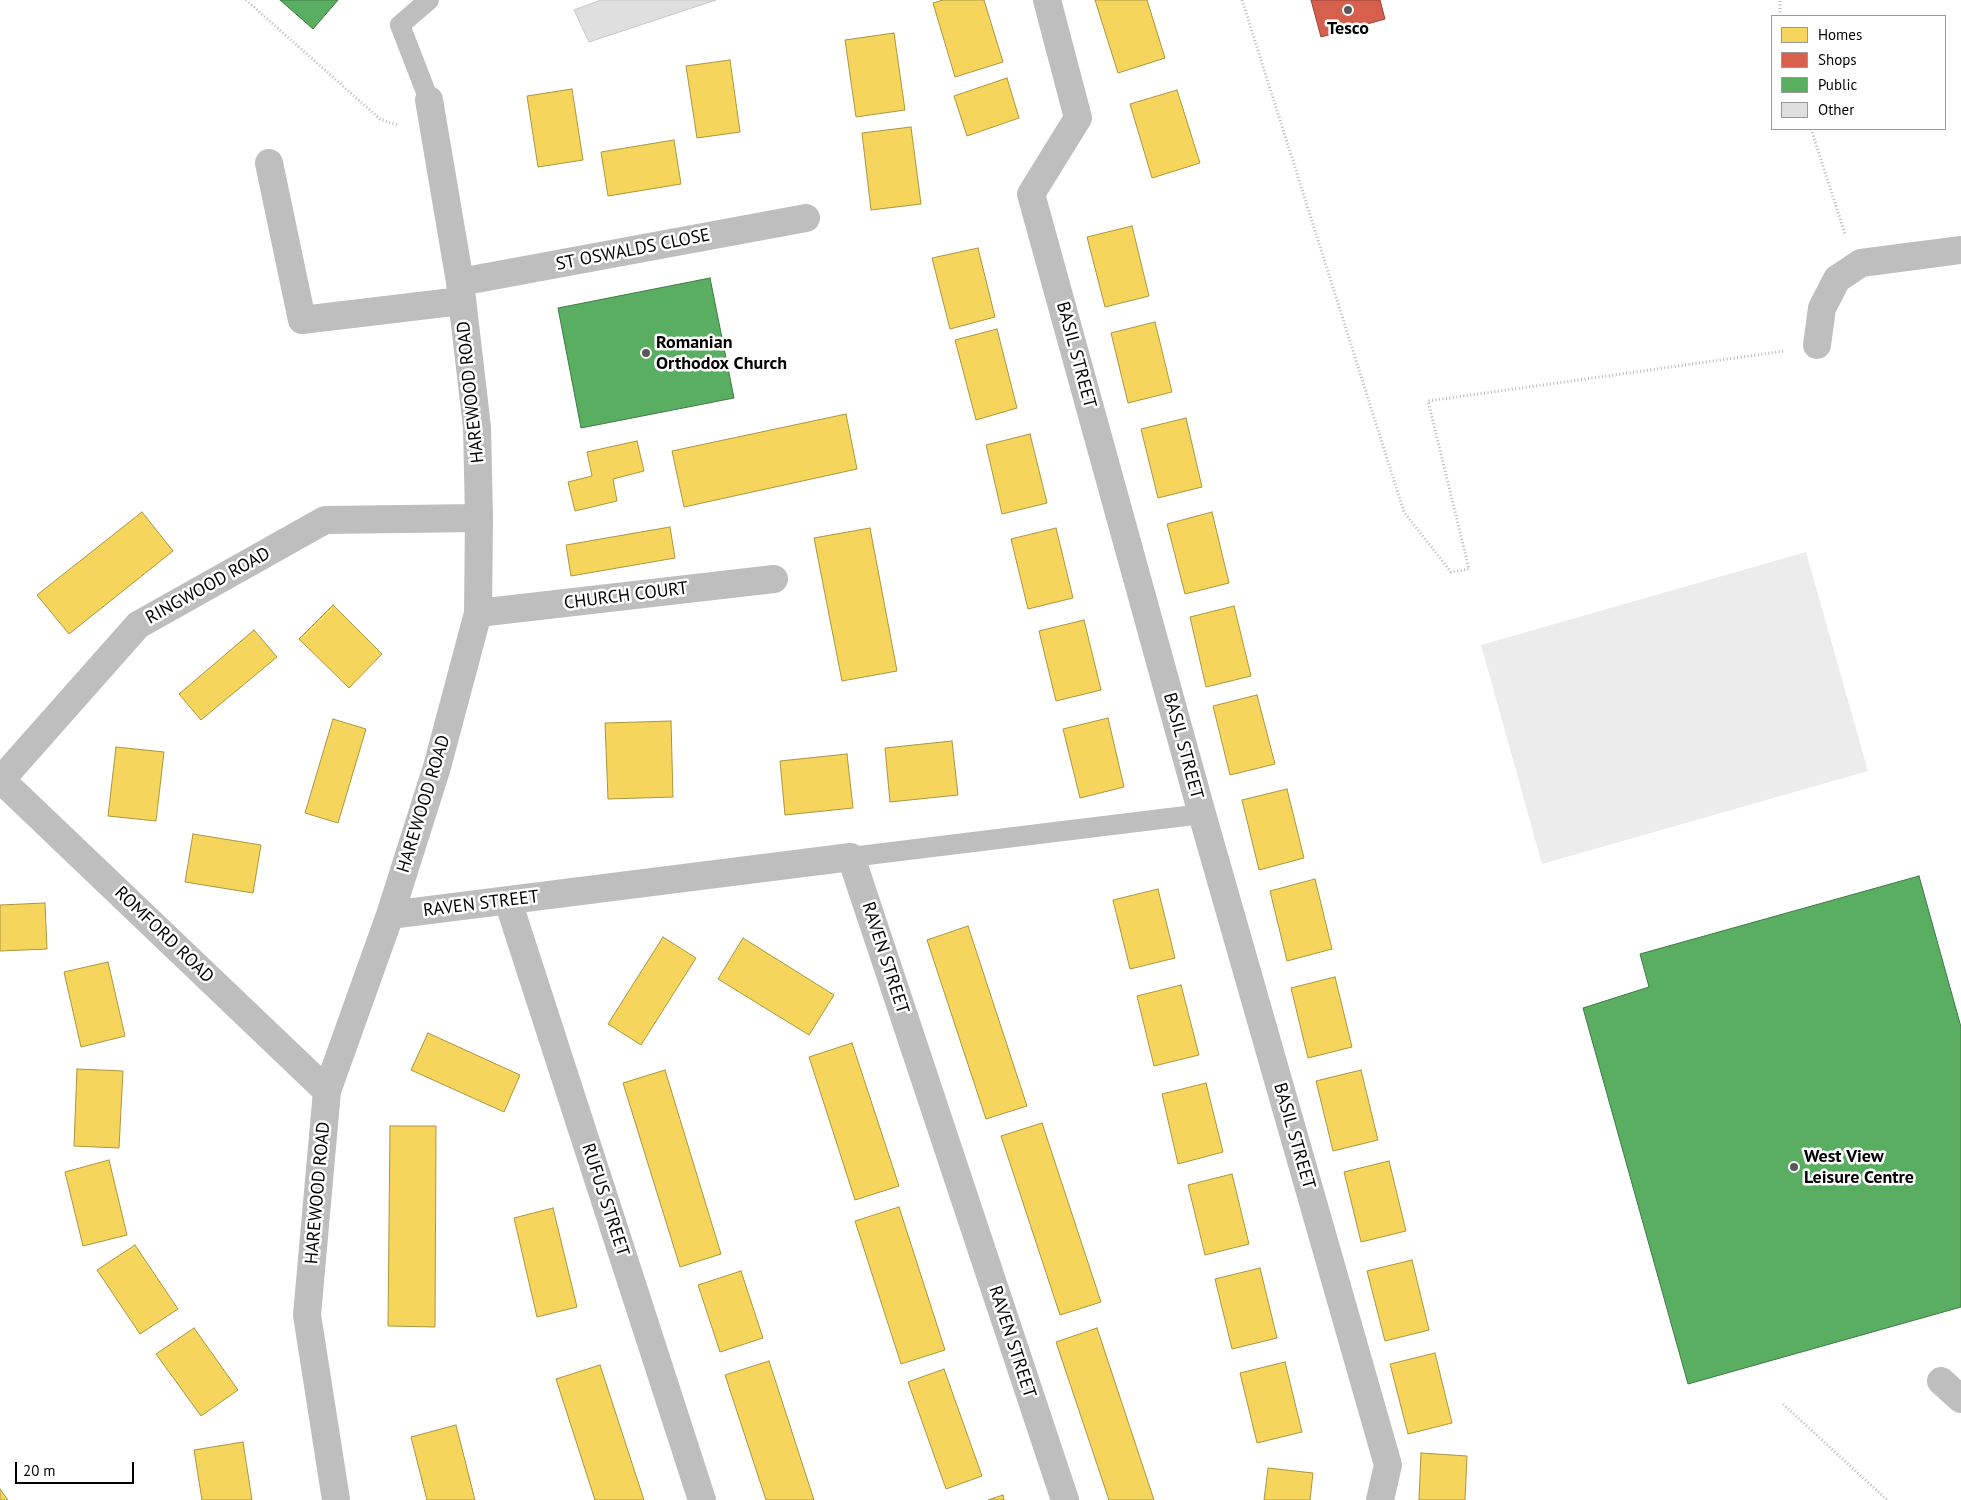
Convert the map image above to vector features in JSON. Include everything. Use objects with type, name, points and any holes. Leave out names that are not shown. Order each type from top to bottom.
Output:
[{"type":"street","name":"BASIL STREET","points":[[1047,0],[1078,118],[1031,194],[1202,814],[1388,1465],[1380,1500]]},
{"type":"street","name":"HAREWOOD ROAD","points":[[336,1500],[307,1315],[327,1091],[390,915],[438,766],[478,613],[480,518],[477,427],[460,292],[434,141],[429,100]]},
{"type":"street","name":"ST OSWALDS CLOSE","points":[[269,163],[302,320],[460,292],[806,218]]},
{"type":"street","points":[[1817,345],[1822,308],[1837,279],[1860,263],[1961,250]]},
{"type":"street","name":"RINGWOOD ROAD","points":[[0,780],[138,625],[325,520],[480,518]]},
{"type":"street","name":"CHURCH COURT","points":[[478,613],[774,579]]},
{"type":"street","name":"ROMFORD ROAD","points":[[0,780],[327,1091]]},
{"type":"street","name":"RAVEN STREET","points":[[390,915],[851,857],[1065,1500]]},
{"type":"street","name":"RUFUS STREET","points":[[508,901],[702,1500]]},
{"type":"street","points":[[1941,1381],[1961,1399]]},
{"type":"lane","points":[[429,0],[400,24],[429,100]]},
{"type":"lane","points":[[851,857],[1202,814]]},
{"type":"path","points":[[246,0],[380,118],[434,141]]},
{"type":"path","points":[[1242,0],[1404,512],[1451,572],[1469,569],[1428,401],[1817,345]]},
{"type":"path","points":[[1780,0],[1780,15]]},
{"type":"path","points":[[1811,130],[1847,239]]},
{"type":"path","points":[[1783,1404],[1887,1500]]},
{"type":"shaded area","points":[[1806,552],[1868,771],[1542,864],[1481,645]]},
{"type":"building: Homes","points":[[943,0],[984,0],[1003,62],[955,77],[933,3]]},
{"type":"building: Homes","points":[[1095,0],[1147,0],[1165,58],[1118,73]]},
{"type":"building: Homes","points":[[894,33],[905,110],[856,117],[845,40]]},
{"type":"building: Homes","points":[[730,60],[740,132],[697,138],[686,66]]},
{"type":"building: Homes","points":[[1007,78],[1019,118],[967,136],[954,96]]},
{"type":"building: Homes","points":[[572,89],[583,160],[538,167],[527,96]]},
{"type":"building: Homes","points":[[1177,90],[1200,163],[1152,178],[1130,104]]},
{"type":"building: Homes","points":[[911,127],[921,204],[871,210],[862,133]]},
{"type":"building: Homes","points":[[674,140],[681,184],[608,196],[601,152]]},
{"type":"building: Homes","points":[[1132,226],[1149,296],[1105,307],[1087,237]]},
{"type":"building: Homes","points":[[978,248],[995,317],[950,329],[932,258]]},
{"type":"building: Homes","points":[[1155,322],[1172,392],[1128,403],[1111,333]]},
{"type":"building: Homes","points":[[997,329],[1017,408],[976,420],[955,340]]},
{"type":"building: Homes","points":[[846,414],[857,469],[684,507],[672,451]]},
{"type":"building: Homes","points":[[1186,418],[1202,487],[1158,498],[1141,429]]},
{"type":"building: Homes","points":[[1030,434],[1047,503],[1002,514],[986,445]]},
{"type":"building: Homes","points":[[637,441],[644,471],[613,479],[617,501],[575,511],[568,482],[592,476],[587,452]]},
{"type":"building: Homes","points":[[142,512],[173,551],[69,634],[37,595]]},
{"type":"building: Homes","points":[[1212,512],[1229,583],[1185,594],[1167,524]]},
{"type":"building: Homes","points":[[670,527],[675,558],[571,576],[566,545]]},
{"type":"building: Homes","points":[[870,528],[897,671],[842,681],[814,538]]},
{"type":"building: Homes","points":[[1056,528],[1073,598],[1028,609],[1011,539]]},
{"type":"building: Homes","points":[[333,605],[382,654],[349,688],[299,639]]},
{"type":"building: Homes","points":[[1234,606],[1251,676],[1206,687],[1190,617]]},
{"type":"building: Homes","points":[[1084,620],[1101,690],[1056,701],[1039,631]]},
{"type":"building: Homes","points":[[254,630],[277,657],[201,720],[179,694]]},
{"type":"building: Homes","points":[[1257,695],[1275,764],[1230,775],[1213,706]]},
{"type":"building: Homes","points":[[1108,718],[1124,787],[1080,798],[1063,729]]},
{"type":"building: Homes","points":[[333,719],[366,729],[338,823],[305,813]]},
{"type":"building: Homes","points":[[671,721],[673,797],[608,799],[605,723]]},
{"type":"building: Homes","points":[[952,741],[958,795],[890,802],[885,748]]},
{"type":"building: Homes","points":[[116,747],[164,752],[156,821],[108,816]]},
{"type":"building: Homes","points":[[847,754],[853,808],[785,815],[780,761]]},
{"type":"building: Homes","points":[[1287,789],[1304,858],[1259,870],[1242,800]]},
{"type":"building: Homes","points":[[193,834],[261,845],[253,893],[185,882]]},
{"type":"building: Homes","points":[[1315,879],[1332,949],[1287,961],[1270,891]]},
{"type":"building: Homes","points":[[1158,889],[1175,958],[1130,969],[1113,900]]},
{"type":"building: Homes","points":[[45,903],[47,949],[0,951],[0,905]]},
{"type":"building: Homes","points":[[968,926],[1027,1106],[986,1119],[927,940]]},
{"type":"building: Homes","points":[[663,937],[696,958],[641,1045],[608,1024]]},
{"type":"building: Homes","points":[[743,938],[834,995],[809,1035],[718,979]]},
{"type":"building: Homes","points":[[108,962],[125,1036],[81,1047],[64,972]]},
{"type":"building: Homes","points":[[1335,977],[1352,1047],[1308,1058],[1291,988]]},
{"type":"building: Homes","points":[[1181,985],[1199,1055],[1154,1066],[1137,996]]},
{"type":"building: Homes","points":[[428,1033],[520,1075],[504,1112],[411,1070]]},
{"type":"building: Homes","points":[[852,1043],[899,1186],[855,1200],[809,1057]]},
{"type":"building: Homes","points":[[77,1069],[123,1071],[119,1148],[74,1146]]},
{"type":"building: Homes","points":[[665,1070],[721,1254],[680,1267],[623,1083]]},
{"type":"building: Homes","points":[[1361,1070],[1378,1140],[1333,1151],[1316,1081]]},
{"type":"building: Homes","points":[[1206,1083],[1223,1152],[1178,1164],[1162,1094]]},
{"type":"building: Homes","points":[[1042,1123],[1101,1302],[1060,1315],[1001,1136]]},
{"type":"building: Homes","points":[[390,1126],[436,1126],[435,1327],[388,1326]]},
{"type":"building: Homes","points":[[109,1160],[127,1235],[83,1246],[65,1172]]},
{"type":"building: Homes","points":[[1389,1161],[1406,1231],[1361,1242],[1344,1172]]},
{"type":"building: Homes","points":[[1232,1174],[1249,1244],[1205,1255],[1188,1185]]},
{"type":"building: Homes","points":[[899,1207],[945,1350],[901,1364],[855,1221]]},
{"type":"building: Homes","points":[[553,1208],[577,1307],[537,1317],[514,1218]]},
{"type":"building: Homes","points":[[135,1245],[178,1309],[140,1334],[97,1270]]},
{"type":"building: Homes","points":[[1412,1260],[1429,1330],[1385,1341],[1367,1271]]},
{"type":"building: Homes","points":[[1260,1268],[1277,1338],[1232,1349],[1215,1279]]},
{"type":"building: Homes","points":[[741,1271],[763,1338],[720,1352],[698,1285]]},
{"type":"building: Homes","points":[[194,1328],[238,1390],[201,1416],[156,1354]]},
{"type":"building: Homes","points":[[1097,1328],[1154,1500],[1109,1500],[1056,1342]]},
{"type":"building: Homes","points":[[1435,1353],[1452,1423],[1408,1434],[1390,1364]]},
{"type":"building: Homes","points":[[769,1361],[814,1500],[766,1500],[725,1375]]},
{"type":"building: Homes","points":[[1285,1362],[1302,1432],[1257,1443],[1240,1373]]},
{"type":"building: Homes","points":[[600,1365],[644,1500],[595,1500],[556,1379]]},
{"type":"building: Homes","points":[[944,1369],[982,1476],[946,1489],[908,1382]]},
{"type":"building: Homes","points":[[456,1425],[475,1500],[427,1500],[411,1437]]},
{"type":"building: Homes","points":[[243,1442],[252,1500],[202,1500],[194,1450]]},
{"type":"building: Homes","points":[[1421,1453],[1467,1456],[1465,1500],[1419,1500]]},
{"type":"building: Homes","points":[[1268,1468],[1313,1473],[1310,1500],[1264,1500]]},
{"type":"building: Homes","points":[[0,1489],[8,1500],[0,1500]]},
{"type":"building: Homes","points":[[1003,1495],[1004,1500],[988,1500]]},
{"type":"building: Shops","name":"Tesco","points":[[1311,0],[1380,0],[1385,19],[1321,37]]},
{"type":"building: Public","points":[[280,0],[338,0],[313,29]]},
{"type":"building: Public","name":"Romanian Orthodox Church","points":[[710,278],[734,398],[581,428],[558,308]]},
{"type":"building: Public","name":"West View Leisure Centre","points":[[1919,876],[1961,1027],[1961,1307],[1688,1384],[1583,1008],[1649,987],[1640,954]]},
{"type":"building: Other","points":[[601,0],[716,0],[589,42],[574,10]]},
{"type":"place","name":"Tesco","points":[[1348,10]]},
{"type":"place","name":"Romanian Orthodox Church","points":[[646,353]]},
{"type":"place","name":"West View Leisure Centre","points":[[1794,1167]]}]
